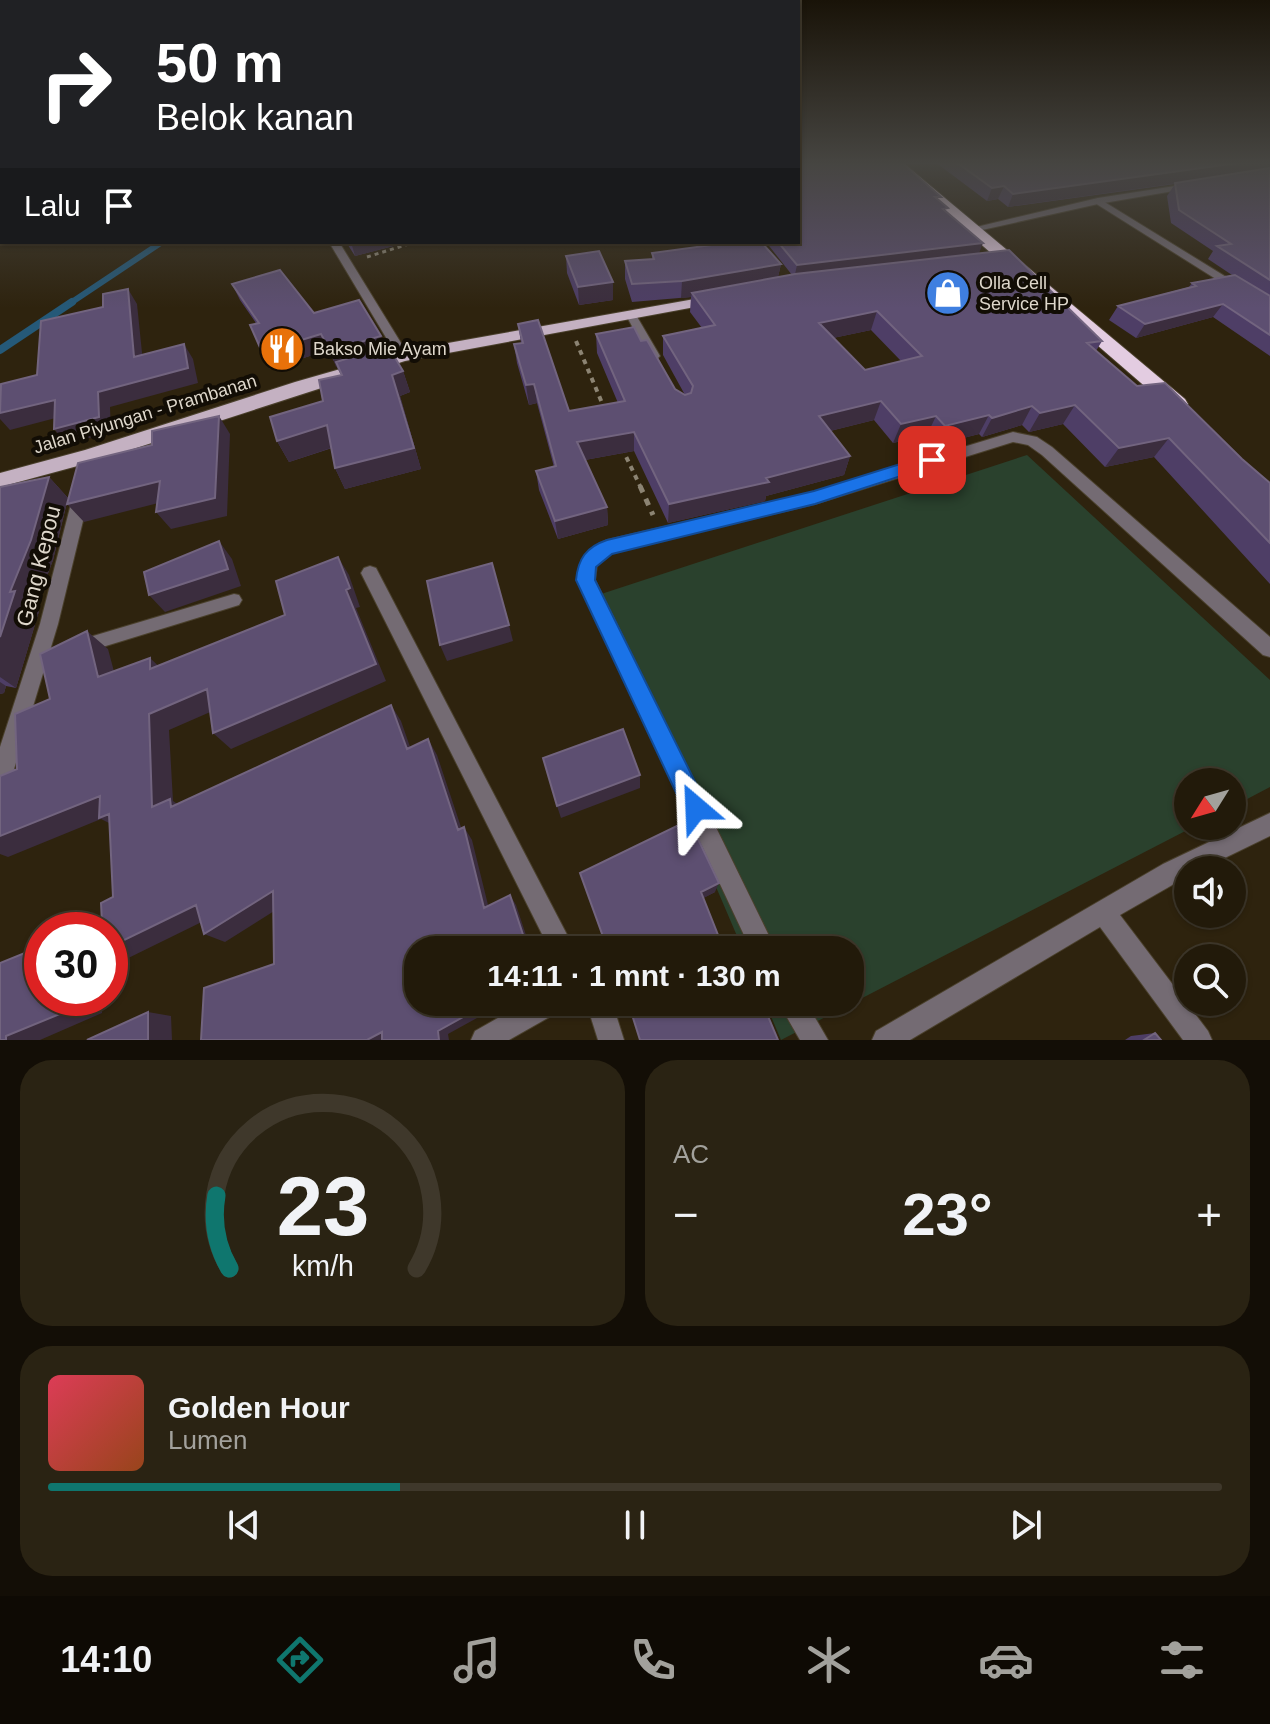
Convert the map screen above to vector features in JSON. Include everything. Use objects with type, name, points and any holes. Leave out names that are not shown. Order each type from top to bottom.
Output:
[{"type":"highway","points":[[951,211],[1198,421]]},
{"type":"main road","points":[[983,262],[1010,259]]},
{"type":"main road","name":"Jalan Piyungan - Prambanan","points":[[0,480],[89,456],[403,356],[733,297]]},
{"type":"street","points":[[1113,211],[1270,309]]},
{"type":"street","points":[[335,244],[403,356]]},
{"type":"street","points":[[757,936],[586,580],[587,565],[595,554],[607,547],[815,498],[932,460],[1013,437],[1023,438],[1047,451],[1270,649]]},
{"type":"street","name":"Gang Kepou","points":[[0,779],[52,656],[49,624],[89,456]]},
{"type":"street","points":[[370,573],[556,936]]},
{"type":"street","points":[[885,1040],[1171,872],[1270,824]]},
{"type":"street","points":[[1103,912],[1199,1040]]},
{"type":"street","points":[[484,1040],[526,1016]]},
{"type":"street","points":[[603,1016],[611,1040]]},
{"type":"street","points":[[800,1016],[815,1040]]},
{"type":"lane","points":[[973,229],[1055,211]]},
{"type":"lane","points":[[631,315],[661,367]]},
{"type":"lane","points":[[52,656],[234,600]]},
{"type":"path","points":[[346,263],[408,244]]},
{"type":"path","points":[[569,325],[610,421]]},
{"type":"path","points":[[616,435],[662,534]]},
{"type":"green space","points":[[1027,455],[1270,680],[1270,787],[1246,800],[1246,768],[1174,768],[1174,837],[864,997],[864,936],[737,936],[592,597]]},
{"type":"green space","points":[[771,1016],[827,1016],[781,1040]]},
{"type":"building","points":[[800,211],[945,211],[983,243],[797,265],[780,244],[800,244]]},
{"type":"building","points":[[1180,211],[1270,211],[1270,280],[1217,246],[1231,244]]},
{"type":"building","points":[[719,244],[763,244],[781,264],[682,281],[632,284],[625,261],[654,259],[652,253]]},
{"type":"building","points":[[1009,250],[1102,341],[1087,343],[1137,386],[1165,383],[1270,483],[1270,543],[1169,438],[1119,448],[1075,405],[1040,413],[1032,406],[992,418],[989,415],[945,426],[936,416],[901,424],[881,401],[819,416],[850,456],[766,478],[769,482],[669,504],[634,432],[577,442],[607,507],[555,521],[536,471],[556,466],[534,384],[526,385],[514,344],[523,343],[518,324],[538,320],[569,411],[625,401],[596,334],[634,327],[641,341],[647,340],[675,389],[685,395],[691,393],[693,386],[663,336],[715,325],[692,293],[795,274]],"holes":[[[877,311],[922,356],[865,370],[819,323]]]},
{"type":"building","points":[[599,251],[613,282],[578,287],[566,256]]},
{"type":"building","points":[[280,270],[314,313],[359,300],[381,336],[330,351],[321,334],[262,352],[250,325],[259,323],[232,284]]},
{"type":"building","points":[[1235,275],[1270,296],[1270,335],[1223,304],[1145,324],[1118,306],[1196,286],[1192,283]]},
{"type":"building","points":[[128,289],[134,357],[184,344],[188,368],[98,392],[99,417],[54,429],[55,400],[0,413],[1,384],[37,375],[41,321],[103,307],[103,294]]},
{"type":"building","points":[[388,346],[403,371],[392,375],[414,448],[335,468],[327,425],[277,441],[270,417],[323,401],[319,380],[342,375],[336,362]]},
{"type":"building","points":[[219,416],[215,498],[156,512],[160,481],[67,504],[78,463],[152,445],[152,431]]},
{"type":"building","points":[[49,477],[31,540],[10,592],[15,591],[0,637],[0,487]]},
{"type":"building","points":[[219,541],[228,569],[149,595],[144,572]]},
{"type":"building","points":[[338,557],[350,588],[346,590],[376,664],[213,733],[207,689],[149,714],[152,807],[170,799],[171,807],[391,705],[407,749],[428,739],[458,830],[464,827],[484,908],[510,895],[523,936],[404,936],[404,1016],[465,1016],[438,1031],[439,1040],[382,1040],[382,1032],[367,1040],[201,1040],[204,988],[274,964],[273,891],[204,934],[196,905],[128,938],[128,912],[101,912],[101,903],[113,897],[109,814],[99,818],[100,796],[0,836],[0,776],[17,769],[15,714],[50,699],[40,654],[87,631],[98,677],[150,658],[150,669],[285,615],[276,581]]},
{"type":"building","points":[[492,563],[509,625],[440,645],[427,581]]},
{"type":"building","points":[[623,729],[640,775],[557,806],[543,758]]},
{"type":"building","points":[[689,820],[719,883],[701,892],[718,936],[603,936],[580,873]]},
{"type":"building","points":[[24,953],[24,1016],[55,1016],[6,1036],[6,1040],[0,1040],[0,963]]},
{"type":"building","points":[[148,1012],[148,1040],[87,1040]]},
{"type":"building","points":[[632,1016],[768,1016],[778,1040],[640,1040]]},
{"type":"building","points":[[1155,1033],[1161,1040],[1144,1040]]},
{"type":"waterway","points":[[0,350],[159,244]]},
{"type":"place","name":"Olla Cell Service HP","points":[[948,293]]},
{"type":"place","name":"Bakso Mie Ayam","points":[[282,349]]},
{"type":"route","points":[[696,808],[586,580],[587,565],[595,554],[607,547],[815,498],[932,460]]}]
